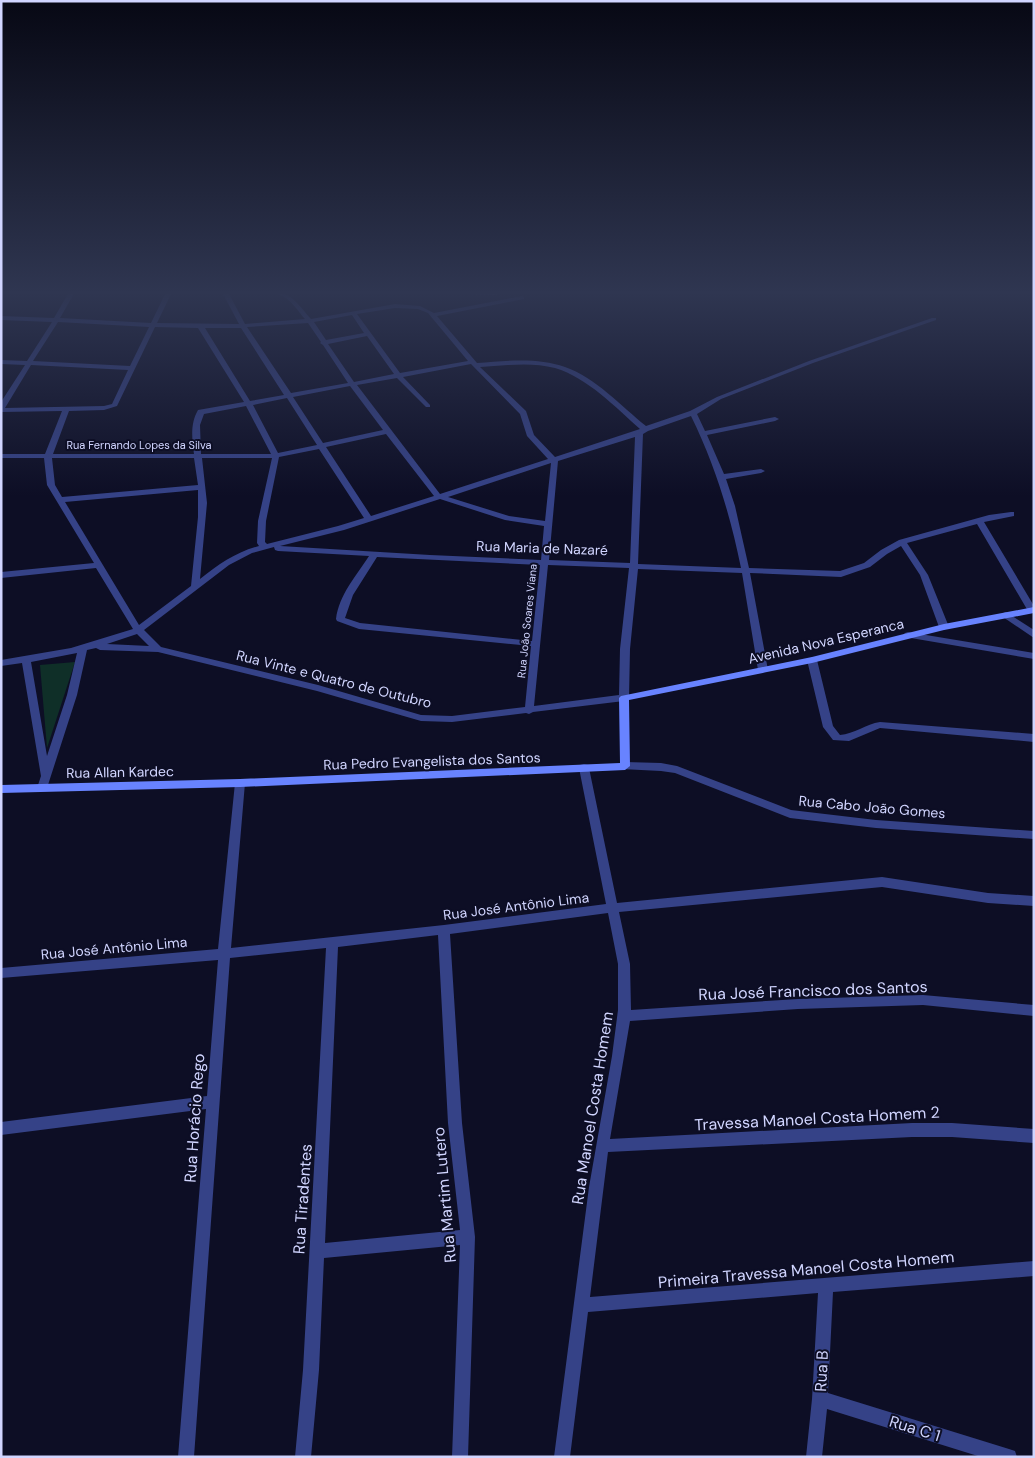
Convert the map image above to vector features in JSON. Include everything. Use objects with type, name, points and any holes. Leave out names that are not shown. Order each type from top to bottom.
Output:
[{"type":"main road","name":"Avenida Nova Esperanca","points":[[624,698],[812,660],[944,627],[1033,611]]},
{"type":"main road","points":[[624,698],[625,766]]},
{"type":"main road","name":"Rua Pedro Evangelista dos Santos","points":[[240,783],[625,766]]},
{"type":"main road","name":"Rua Allan Kardec","points":[[1,789],[44,783],[240,783]]},
{"type":"street","points":[[1,409],[31,360]]},
{"type":"street","points":[[1,409],[112,407],[119,400],[137,360]]},
{"type":"street","points":[[221,360],[276,456],[262,522],[261,543],[264,546]]},
{"type":"street","points":[[266,360],[369,519]]},
{"type":"street","points":[[335,360],[438,496],[508,518],[548,524]]},
{"type":"street","points":[[388,360],[428,406]]},
{"type":"street","points":[[470,360],[524,414],[531,436],[555,462]]},
{"type":"street","points":[[66,409],[48,456],[48,472],[58,500],[100,565],[138,630],[239,555],[264,546],[311,536],[369,519],[438,496],[555,462],[693,413],[719,398],[821,360]]},
{"type":"street","points":[[1,362],[133,368]]},
{"type":"street","points":[[195,587],[202,487],[196,455],[198,415],[206,410],[473,364],[520,364],[566,369],[594,389],[642,431]]},
{"type":"street","points":[[693,413],[704,433],[721,477],[735,522],[747,570],[763,670]]},
{"type":"street","points":[[704,433],[775,419]]},
{"type":"street","points":[[624,698],[625,649],[634,565],[642,431]]},
{"type":"street","name":"Rua Fernando Lopes da Silva","points":[[1,456],[276,456],[388,432]]},
{"type":"street","name":"Rua João Soares Viana","points":[[529,711],[555,462]]},
{"type":"street","points":[[721,477],[761,471]]},
{"type":"street","points":[[58,500],[202,487]]},
{"type":"street","name":"Rua Maria de Nazaré","points":[[264,546],[374,555],[747,570],[803,574],[841,574],[867,565],[884,552],[902,542],[1010,514]]},
{"type":"street","points":[[979,521],[1033,611]]},
{"type":"street","points":[[902,542],[924,575],[944,627]]},
{"type":"street","points":[[374,555],[340,613],[340,619],[359,626],[536,644]]},
{"type":"street","points":[[1,576],[100,565]]},
{"type":"street","points":[[1006,615],[1034,635]]},
{"type":"street","name":"Rua Vinte e Quatro de Outubro","points":[[1,663],[26,661],[87,648],[138,630],[158,649]]},
{"type":"street","points":[[908,635],[1034,656]]},
{"type":"street","points":[[44,783],[87,648]]},
{"type":"street","name":"Rua Vinte e Quatro de Outubro","points":[[87,648],[158,649],[318,688],[421,718],[452,718],[529,711],[624,698]]},
{"type":"street","points":[[812,660],[832,734],[844,739],[852,738],[875,725],[1034,738]]},
{"type":"street","points":[[26,661],[44,783]]},
{"type":"street","name":"Rua Cabo João Gomes","points":[[625,766],[661,767],[676,770],[790,814],[868,823],[1034,835]]},
{"type":"street","name":"Rua Manoel Costa Homem","points":[[562,1457],[602,1146],[624,1016],[626,985],[624,964],[584,768]]},
{"type":"street","name":"Rua Horácio Rego","points":[[186,1457],[212,1102],[240,783]]},
{"type":"street","name":"Rua José Antônio Lima","points":[[1,973],[224,954],[444,930],[612,908],[882,882],[897,882],[988,898],[1034,901]]},
{"type":"street","name":"Rua Martim Lutero","points":[[444,930],[455,1123],[468,1237],[460,1457]]},
{"type":"street","name":"Rua Tiradentes","points":[[303,1457],[311,1370],[332,942]]},
{"type":"street","name":"Rua José Francisco dos Santos","points":[[624,1016],[798,1004],[923,1000],[1034,1012]]},
{"type":"street","points":[[1,1129],[212,1102]]},
{"type":"street","name":"Travessa Manoel Costa Homem 2","points":[[602,1146],[912,1130],[952,1130],[1034,1136]]},
{"type":"street","points":[[316,1251],[468,1237]]},
{"type":"street","name":"Primeira Travessa Manoel Costa Homem","points":[[581,1305],[1034,1268]]},
{"type":"street","name":"Rua B","points":[[814,1457],[820,1399],[826,1286]]},
{"type":"street","name":"Rua C 1","points":[[820,1399],[1009,1457]]},
{"type":"green space","points":[[75,662],[47,748],[40,665]]}]
